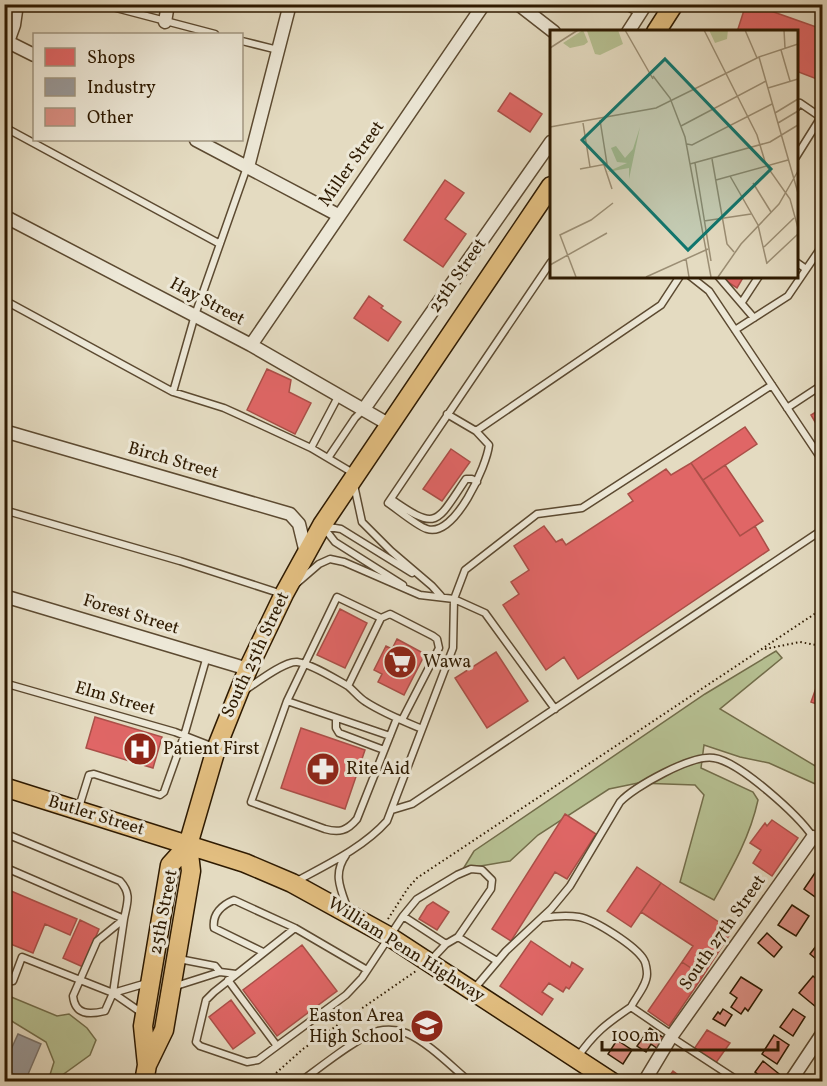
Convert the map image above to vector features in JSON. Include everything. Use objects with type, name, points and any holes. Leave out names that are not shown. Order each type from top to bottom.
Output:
[{"type":"main road","points":[[658,30],[675,4]]},
{"type":"main road","name":"South 25th Street","points":[[188,845],[216,748],[236,696],[306,552],[550,187]]},
{"type":"main road","name":"Butler Street","points":[[4,787],[188,845]]},
{"type":"main road","name":"William Penn Highway","points":[[188,845],[245,863],[292,883],[349,913],[612,1082]]},
{"type":"main road","name":"25th Street","points":[[145,1073],[164,1030],[191,871],[188,845]]},
{"type":"main road","name":"25th Street","points":[[145,1073],[143,1026],[170,865],[188,845]]},
{"type":"street","points":[[17,4],[6,45],[33,56]]},
{"type":"street","points":[[165,22],[168,4]]},
{"type":"street","points":[[248,167],[290,4]]},
{"type":"street","name":"Miller Street","points":[[250,345],[484,4]]},
{"type":"street","points":[[518,4],[551,30]]},
{"type":"street","points":[[629,30],[643,9]]},
{"type":"street","points":[[198,141],[338,215]]},
{"type":"street","name":"25th Street","points":[[364,409],[550,143]]},
{"type":"street","name":"Hay Street","points":[[4,216],[195,315],[390,425]]},
{"type":"street","name":"Birch Street","points":[[4,431],[290,514],[299,524],[306,552]]},
{"type":"street","name":"Forest Street","points":[[4,596],[248,669]]},
{"type":"street","name":"South 27th Street","points":[[644,1082],[672,1036],[818,840]]},
{"type":"street","points":[[790,1082],[822,1034]]},
{"type":"lane","points":[[101,4],[211,33]]},
{"type":"lane","points":[[612,4],[643,9]]},
{"type":"lane","points":[[243,41],[278,50]]},
{"type":"lane","points":[[797,106],[800,103],[822,117],[797,154]]},
{"type":"lane","points":[[4,127],[220,244]]},
{"type":"lane","points":[[173,392],[195,315],[248,167]]},
{"type":"lane","points":[[735,330],[788,296],[822,246]]},
{"type":"lane","points":[[389,501],[550,263]]},
{"type":"lane","points":[[797,263],[806,269]]},
{"type":"lane","points":[[476,431],[661,305],[679,278]]},
{"type":"lane","points":[[693,278],[709,291],[822,460]]},
{"type":"lane","points":[[720,278],[754,318]]},
{"type":"lane","points":[[742,302],[758,278]]},
{"type":"lane","points":[[4,300],[173,392],[224,408],[328,458],[355,477],[354,492],[362,522],[441,596]]},
{"type":"lane","points":[[292,883],[348,852],[380,829],[387,820],[453,648],[454,599],[465,570],[537,514],[582,508],[772,385]]},
{"type":"lane","points":[[787,408],[822,385]]},
{"type":"lane","points":[[310,448],[339,395]]},
{"type":"lane","points":[[328,458],[355,418],[364,409]]},
{"type":"lane","points":[[389,501],[428,529],[436,528],[445,524],[477,483],[486,461],[489,445],[476,431],[447,414]]},
{"type":"lane","points":[[389,501],[418,517],[435,518],[446,509],[466,479],[472,479],[477,483]]},
{"type":"lane","points":[[4,510],[284,594],[319,564],[330,559],[344,562],[420,595],[454,599],[485,613],[555,709]]},
{"type":"lane","points":[[322,525],[342,530],[427,582]]},
{"type":"lane","points":[[322,525],[335,542],[420,595]]},
{"type":"lane","points":[[392,810],[411,804],[822,530]]},
{"type":"lane","points":[[348,686],[381,618],[390,614],[437,639],[439,648],[390,736],[357,819],[351,826],[344,831],[334,832],[251,802],[287,701],[338,597],[381,618]]},
{"type":"lane","points":[[78,810],[89,775],[94,774],[160,795],[164,792],[184,736],[207,656]]},
{"type":"lane","points":[[236,696],[289,664],[297,662],[348,686],[364,702],[422,729]]},
{"type":"lane","name":"Elm Street","points":[[4,683],[184,736],[216,748]]},
{"type":"lane","points":[[287,701],[390,736]]},
{"type":"lane","points":[[336,718],[336,728],[339,733],[384,750]]},
{"type":"lane","points":[[472,991],[497,961],[542,918],[570,886],[620,802],[628,793],[667,773],[702,758],[721,760],[745,774],[791,811],[818,840]]},
{"type":"lane","points":[[4,833],[120,881],[127,888],[128,899],[113,993],[105,1011],[87,1014],[80,1012],[74,1004],[73,996],[98,941],[124,919]]},
{"type":"lane","points":[[348,852],[340,864],[338,874],[349,913]]},
{"type":"lane","points":[[4,867],[124,919]]},
{"type":"lane","points":[[295,928],[206,1000],[196,1042],[200,1046],[247,1062],[258,1060],[346,995],[367,970],[385,934],[417,899],[457,875],[471,869],[482,870],[492,880],[491,890],[458,937],[446,944],[428,962]]},
{"type":"lane","points":[[263,952],[214,928],[213,922],[221,908],[234,900],[295,928],[367,970]]},
{"type":"lane","points":[[542,918],[560,915],[582,917],[605,927],[628,944],[644,960],[647,974],[631,1007],[601,1027],[576,1059]]},
{"type":"lane","points":[[403,916],[446,944]]},
{"type":"lane","points":[[458,937],[497,961]]},
{"type":"lane","points":[[4,982],[13,981],[22,957],[113,993],[145,1014]]},
{"type":"lane","points":[[177,958],[215,966],[220,972]]},
{"type":"lane","points":[[172,987],[220,972],[236,974]]},
{"type":"lane","points":[[228,980],[277,1046]]},
{"type":"lane","points":[[113,993],[150,982]]},
{"type":"lane","points":[[631,1007],[740,1082]]},
{"type":"lane","points":[[300,1082],[366,1037],[379,1030],[392,1030],[406,1033],[418,1040],[470,1082]]},
{"type":"path","points":[[385,934],[408,888],[417,879],[822,609]]},
{"type":"path","points":[[762,649],[800,642],[822,646]]},
{"type":"path","points":[[266,1082],[303,1049],[428,962]]},
{"type":"green space","points":[[776,651],[782,658],[720,709],[822,770],[822,787],[769,763],[740,757],[704,745],[701,768],[753,792],[758,800],[755,814],[734,864],[714,900],[680,882],[704,795],[695,785],[638,783],[609,789],[538,835],[510,861],[463,869],[474,851],[705,694]]},
{"type":"green space","points":[[4,994],[57,1016],[69,1014],[87,1028],[96,1040],[90,1055],[54,1081],[48,1081],[54,1062],[46,1042],[5,1017]]},
{"type":"building: Shops","points":[[746,4],[822,29],[822,81],[797,71],[797,30],[738,30]]},
{"type":"building: Shops","points":[[510,93],[542,114],[530,132],[498,111]]},
{"type":"building: Shops","points":[[445,180],[464,193],[445,219],[466,234],[443,267],[404,240]]},
{"type":"building: Shops","points":[[724,278],[743,278],[737,288]]},
{"type":"building: Shops","points":[[369,296],[401,322],[388,341],[354,318]]},
{"type":"building: Shops","points":[[267,369],[291,380],[289,392],[311,403],[295,434],[247,410]]},
{"type":"building: Shops","points":[[822,408],[822,434],[811,415]]},
{"type":"building: Shops","points":[[745,427],[757,444],[703,480],[691,463]]},
{"type":"building: Shops","points":[[451,449],[470,462],[442,501],[423,489]]},
{"type":"building: Shops","points":[[691,463],[740,536],[755,526],[769,550],[578,679],[564,657],[546,670],[503,605],[519,594],[511,582],[529,570],[514,546],[544,526],[556,542],[562,539],[566,545],[633,501],[628,494],[666,469],[671,475]]},
{"type":"building: Shops","points":[[725,465],[763,521],[740,536],[703,480]]},
{"type":"building: Shops","points":[[340,609],[367,623],[345,668],[317,655]]},
{"type":"building: Shops","name":"Wawa","points":[[397,639],[425,654],[404,695],[378,682],[382,674],[374,670],[386,646],[392,649]]},
{"type":"building: Shops","points":[[496,652],[528,701],[487,728],[455,678]]},
{"type":"building: Shops","points":[[822,674],[822,706],[811,702]]},
{"type":"building: Shops","points":[[95,717],[162,737],[153,768],[86,748]]},
{"type":"building: Shops","name":"Rite Aid","points":[[301,728],[365,750],[345,809],[281,788]]},
{"type":"building: Shops","points":[[565,814],[596,834],[567,879],[555,872],[511,941],[492,929]]},
{"type":"building: Shops","points":[[772,820],[798,838],[772,876],[753,863],[761,850],[750,843],[765,823],[767,826]]},
{"type":"building: Shops","points":[[637,867],[661,883],[631,927],[607,911]]},
{"type":"building: Shops","points":[[661,883],[732,931],[703,976],[682,962],[693,946],[641,912]]},
{"type":"building: Shops","points":[[4,888],[77,919],[70,935],[45,924],[33,953],[8,943],[4,950]]},
{"type":"building: Shops","points":[[433,902],[449,912],[437,930],[419,919],[427,906]]},
{"type":"building: Shops","points":[[80,920],[99,929],[83,967],[63,958]]},
{"type":"building: Shops","points":[[531,941],[570,967],[572,962],[583,969],[569,989],[566,987],[563,992],[549,983],[542,992],[553,999],[542,1015],[500,986]]},
{"type":"building: Shops","points":[[302,945],[337,991],[277,1036],[243,990]]},
{"type":"building: Shops","points":[[682,962],[703,976],[669,1026],[648,1011]]},
{"type":"building: Shops","points":[[231,1000],[255,1033],[233,1049],[209,1017]]},
{"type":"building: Shops","points":[[707,1030],[730,1043],[715,1064],[694,1049]]},
{"type":"building: Shops","points":[[673,1071],[685,1080],[665,1082]]},
{"type":"building: Industry","points":[[18,1034],[41,1044],[26,1079],[4,1070],[4,1065]]},
{"type":"building: Other","points":[[819,867],[822,870],[821,901],[804,889]]},
{"type":"building: Other","points":[[792,905],[809,916],[796,936],[778,925]]},
{"type":"building: Other","points":[[767,933],[782,947],[774,957],[758,943]]},
{"type":"building: Other","points":[[817,945],[822,950],[822,964],[810,954]]},
{"type":"building: Other","points":[[813,976],[822,984],[822,999],[816,1007],[799,993]]},
{"type":"building: Other","points":[[741,977],[762,990],[748,1011],[745,1008],[741,1014],[731,1007],[737,998],[730,993]]},
{"type":"building: Other","points":[[723,1009],[732,1015],[725,1026],[713,1019]]},
{"type":"building: Other","points":[[793,1009],[805,1017],[793,1036],[780,1027]]},
{"type":"building: Other","points":[[650,1028],[665,1039],[658,1049],[651,1044],[646,1052],[637,1046]]},
{"type":"building: Other","points":[[774,1035],[789,1045],[777,1064],[762,1054]]},
{"type":"building: Other","points":[[617,1040],[632,1050],[623,1064],[608,1054]]},
{"type":"building: Other","points":[[763,1061],[783,1077],[779,1082],[767,1082],[755,1072]]},
{"type":"place","name":"Wawa","points":[[400,662]]},
{"type":"place","name":"Patient First","points":[[140,749]]},
{"type":"place","name":"Rite Aid","points":[[323,769]]},
{"type":"place","name":"Easton Area High School","points":[[427,1026]]}]
